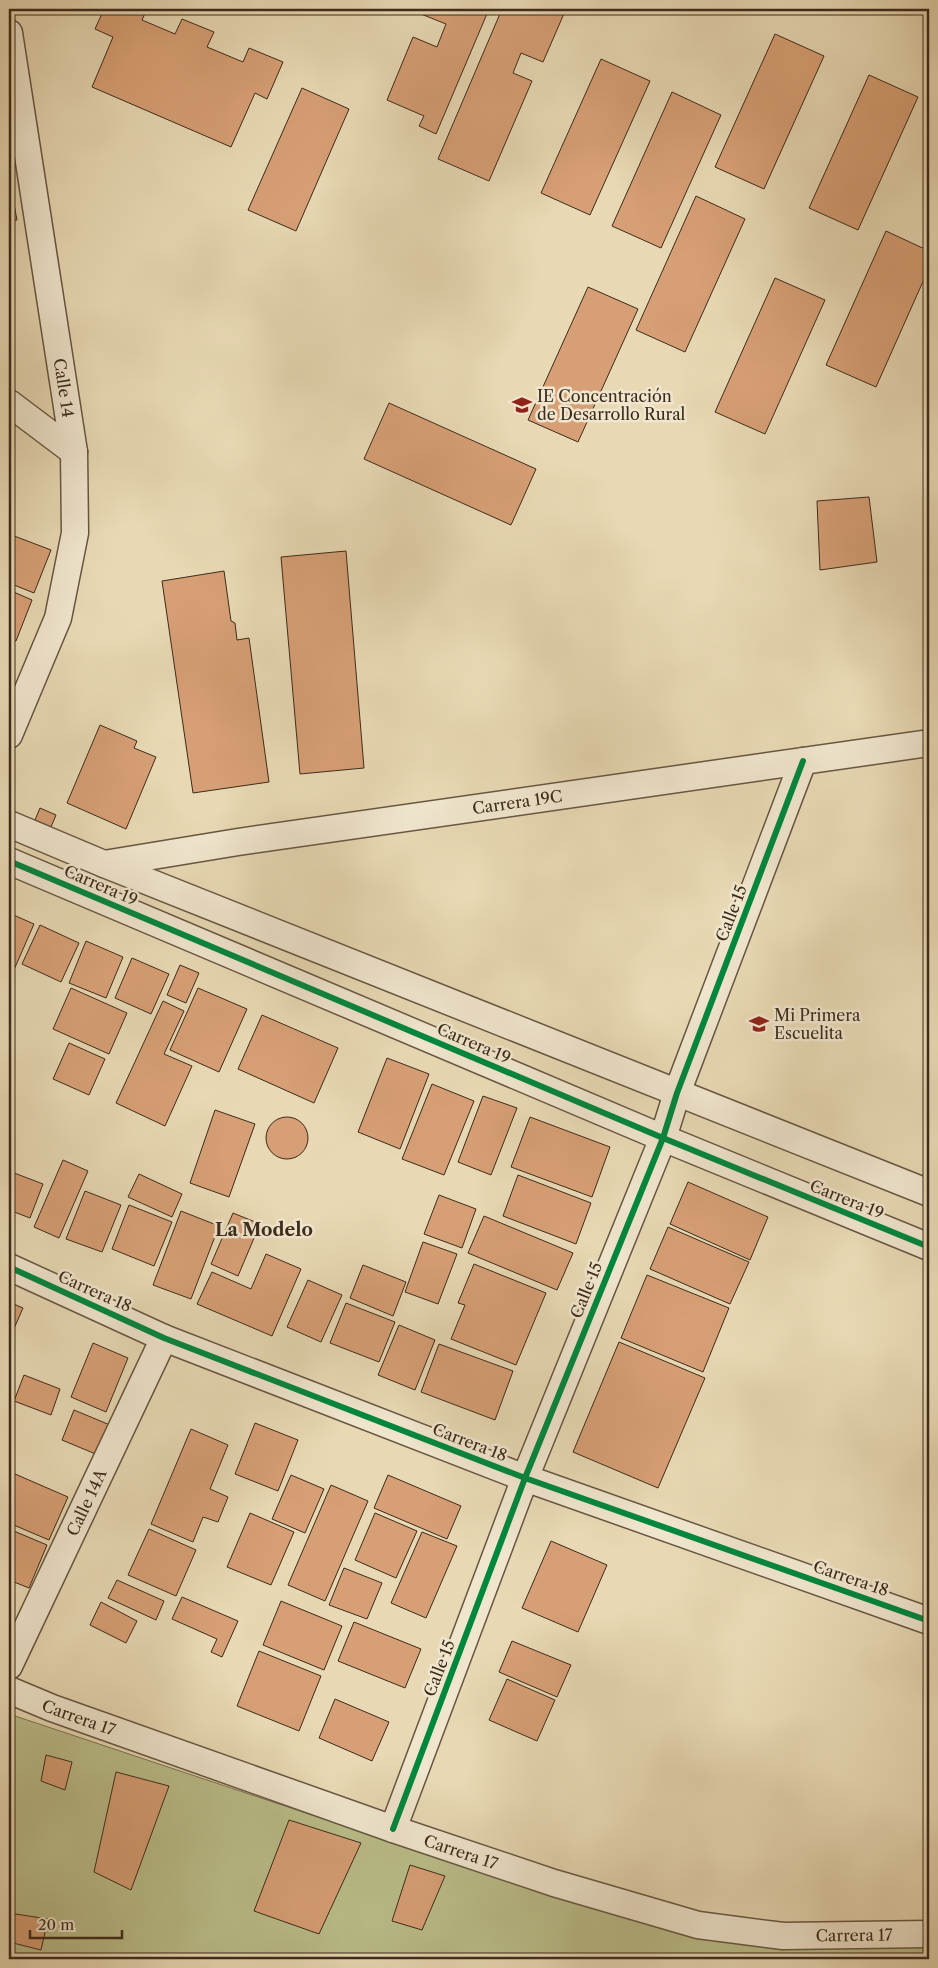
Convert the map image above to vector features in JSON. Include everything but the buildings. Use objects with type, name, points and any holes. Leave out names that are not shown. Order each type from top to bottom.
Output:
[{"type":"street","name":"Calle 14","points":[[9,33],[74,452],[75,533],[58,618],[9,735]]},
{"type":"street","points":[[9,404],[74,452]]},
{"type":"street","name":"Carrera 19C","points":[[104,864],[238,842],[929,743]]},
{"type":"street","name":"Calle 15","points":[[393,1829],[525,1478],[663,1138],[677,1093],[803,761]]},
{"type":"street","name":"Carrera 19","points":[[9,824],[104,864],[929,1193]]},
{"type":"street","name":"Carrera 19","points":[[9,861],[663,1138],[929,1247]]},
{"type":"street","name":"Carrera 18","points":[[9,1267],[164,1338],[525,1478],[929,1621]]},
{"type":"street","name":"Calle 14A","points":[[9,1666],[164,1338]]},
{"type":"street","name":"Carrera 17","points":[[9,1690],[62,1711],[393,1829],[554,1883],[698,1925],[783,1936],[929,1934]]},
{"type":"green space","points":[[9,1714],[408,1847],[701,1931],[929,1925],[929,1959],[9,1959]]},
{"type":"cycle path","points":[[393,1829],[525,1478],[663,1138],[677,1093],[803,761]]},
{"type":"cycle path","points":[[9,861],[663,1138],[929,1247]]},
{"type":"cycle path","points":[[9,1267],[164,1338],[525,1478],[929,1621]]},
{"type":"place","name":"IE Concentración de Desarrollo Rural","points":[[522,405]]},
{"type":"place","name":"Mi Primera Escuelita","points":[[759,1024]]},
{"type":"district","name":"La Modelo","points":[[264,1230]]}]
